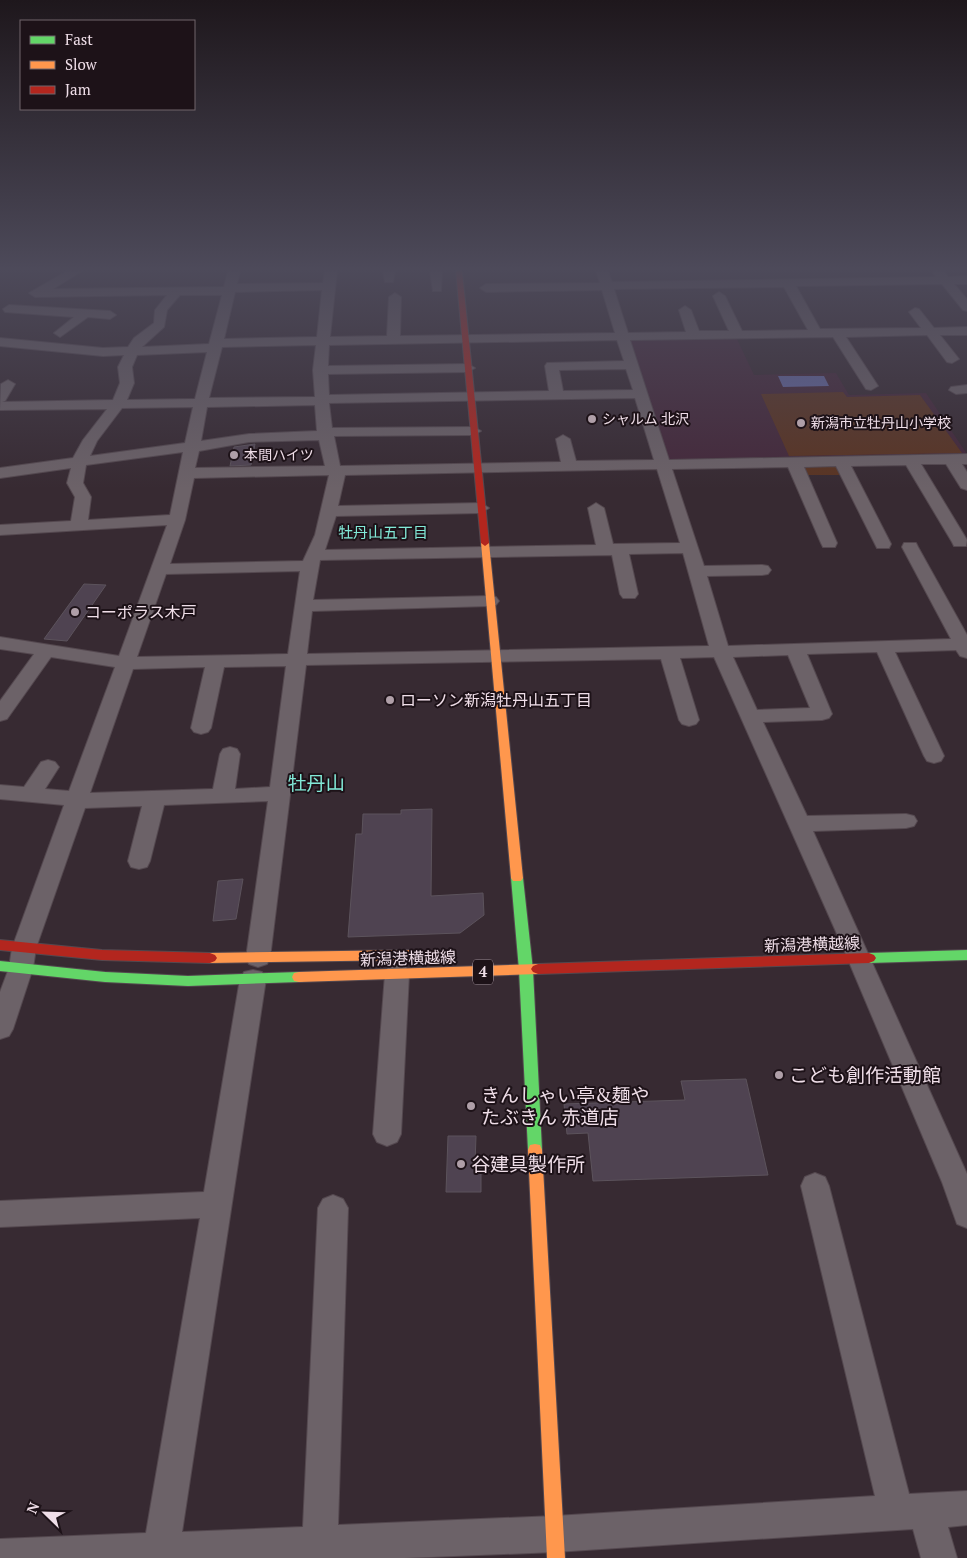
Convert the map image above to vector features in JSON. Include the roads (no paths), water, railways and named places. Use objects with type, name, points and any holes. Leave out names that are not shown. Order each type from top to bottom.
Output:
[{"type":"street","points":[[18,344],[103,352],[264,344]]},
{"type":"street","points":[[79,524],[83,497],[75,483],[80,460],[90,440],[118,404],[127,383],[126,367],[137,344]]},
{"type":"street","points":[[161,1551],[216,1204],[256,968],[303,606],[311,561],[329,511],[336,471],[324,434],[320,370],[321,344]]},
{"type":"street","points":[[465,344],[526,970],[556,1546]]},
{"type":"street","points":[[624,344],[664,465],[720,650],[854,947],[956,1182],[967,1215]]},
{"type":"street","points":[[844,344],[871,386]]},
{"type":"street","points":[[940,344],[952,359]]},
{"type":"street","points":[[0,1029],[15,961],[78,800],[177,520],[215,346]]},
{"type":"street","points":[[557,396],[552,366],[631,365]]},
{"type":"street","points":[[320,370],[468,368]]},
{"type":"street","points":[[0,398],[8,384]]},
{"type":"street","points":[[321,395],[339,385]]},
{"type":"street","points":[[0,406],[202,403],[321,395],[471,398],[640,394]]},
{"type":"street","points":[[0,473],[80,460],[135,455],[249,438],[324,434],[474,431]]},
{"type":"street","points":[[563,439],[570,466]]},
{"type":"street","points":[[951,459],[967,485]]},
{"type":"street","points":[[188,474],[967,459]]},
{"type":"street","points":[[912,460],[960,542]]},
{"type":"street","points":[[794,462],[829,544]]},
{"type":"street","points":[[841,462],[883,544]]},
{"type":"street","points":[[329,511],[481,508]]},
{"type":"street","points":[[596,508],[629,594]]},
{"type":"street","points":[[0,530],[79,524],[177,520]]},
{"type":"street","points":[[0,643],[127,663],[669,653],[883,646],[966,647],[910,547]]},
{"type":"street","points":[[160,569],[486,552],[690,548]]},
{"type":"street","points":[[697,571],[762,570]]},
{"type":"street","points":[[303,606],[490,601]]},
{"type":"street","points":[[883,646],[934,756]]},
{"type":"street","points":[[751,716],[822,714],[795,648]]},
{"type":"street","points":[[0,715],[46,650]]},
{"type":"street","points":[[669,653],[689,720]]},
{"type":"street","points":[[201,728],[216,662]]},
{"type":"street","points":[[223,796],[230,754]]},
{"type":"street","points":[[30,795],[48,767]]},
{"type":"street","points":[[0,792],[78,800],[279,794]]},
{"type":"street","points":[[139,861],[155,798]]},
{"type":"street","points":[[800,824],[906,821]]},
{"type":"street","name":"新潟港横越線","points":[[0,945],[15,961],[188,981],[256,968],[426,955]]},
{"type":"street","name":"新潟港横越線","points":[[15,961],[121,956],[256,968],[397,974],[526,970],[854,947],[967,955]]},
{"type":"street","points":[[387,1134],[397,974]]},
{"type":"street","points":[[815,1186],[911,1510],[939,1558]]},
{"type":"street","points":[[0,1214],[216,1204]]},
{"type":"street","points":[[313,1549],[333,1208]]},
{"type":"street","points":[[0,1558],[161,1551],[388,1550],[556,1546],[911,1510],[967,1508]]},
{"type":"water","points":[[778,376],[824,376],[829,386],[783,387]]},
{"type":"place","name":"シャルム 北沢","points":[[592,419]]},
{"type":"place","name":"新潟市立牡丹山小学校","points":[[801,423]]},
{"type":"place","name":"本間ハイツ","points":[[234,455]]},
{"type":"place","name":"コーポラス木戸","points":[[75,612]]},
{"type":"place","name":"ローソン新潟牡丹山五丁目","points":[[390,700]]},
{"type":"place","name":"こども創作活動館","points":[[779,1075]]},
{"type":"place","name":"きんしゃい亭&麺や たぶきん 赤道店","points":[[471,1106]]},
{"type":"place","name":"谷建具製作所","points":[[461,1164]]},
{"type":"district","name":"牡丹山五丁目","points":[[383,533]]},
{"type":"district","name":"牡丹山","points":[[316,783]]}]
